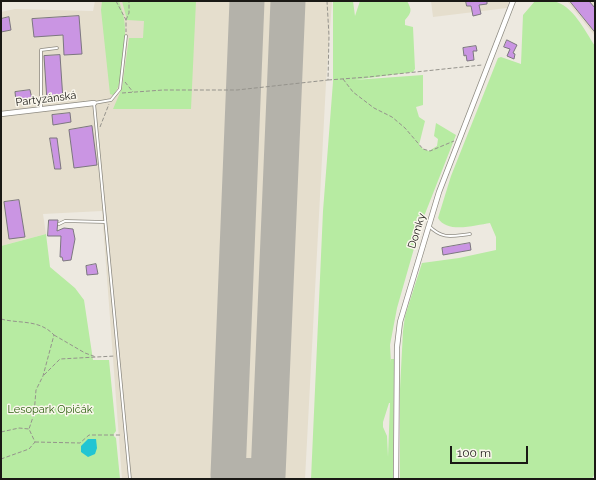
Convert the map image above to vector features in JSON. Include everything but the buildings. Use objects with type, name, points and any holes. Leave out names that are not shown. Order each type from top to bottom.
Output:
[{"type":"street","name":"Domky","points":[[396,479],[397,347],[400,322],[439,192],[513,1]]},
{"type":"street","name":"Partyzánská","points":[[1,114],[94,103]]},
{"type":"lane","points":[[126,36],[122,78],[118,93],[111,100],[94,103],[130,479]]},
{"type":"lane","points":[[41,109],[41,50],[57,48]]},
{"type":"lane","points":[[59,224],[65,221],[106,222]]},
{"type":"lane","points":[[428,226],[436,233],[444,236],[470,234]]},
{"type":"path","points":[[116,1],[126,20]]},
{"type":"path","points":[[126,36],[126,20],[129,13],[129,1]]},
{"type":"path","points":[[327,1],[330,36],[328,80]]},
{"type":"path","points":[[118,93],[163,90],[237,90],[402,74],[466,65],[482,65],[488,67]]},
{"type":"path","points":[[122,78],[134,92]]},
{"type":"path","points":[[342,79],[353,92],[374,108],[392,117],[405,128],[423,149],[430,151],[452,141],[460,140]]},
{"type":"path","points":[[97,129],[102,126],[111,100]]},
{"type":"path","points":[[1,319],[14,323],[36,323],[47,328],[54,335],[85,353],[96,357]]},
{"type":"path","points":[[35,442],[29,429],[34,414],[36,390],[43,376],[54,335]]},
{"type":"path","points":[[43,376],[60,359],[118,356]]},
{"type":"path","points":[[1,432],[18,428],[29,429]]},
{"type":"path","points":[[35,442],[80,443],[89,435],[125,435]]},
{"type":"path","points":[[1,459],[29,450],[35,442]]},
{"type":"shaded area","points":[[95,1],[332,1],[326,83],[305,479],[122,479],[102,211],[43,214],[46,234],[1,246],[1,12],[15,9],[93,11]]},
{"type":"shaded area","points":[[431,1],[509,1],[507,8],[433,17]]},
{"type":"shaded area","points":[[567,1],[595,1],[595,36]]},
{"type":"green space","points":[[102,1],[119,1],[125,26],[125,47],[122,71],[117,90],[113,95],[110,94],[101,10]]},
{"type":"green space","points":[[122,1],[196,1],[191,109],[113,109],[122,88],[129,38],[143,38],[144,21],[127,20]]},
{"type":"green space","points":[[333,1],[353,1],[355,16],[360,1],[407,1],[410,11],[405,20],[405,25],[413,27],[415,69],[413,72],[354,80],[423,75],[423,105],[416,107],[419,117],[425,121],[419,145],[423,149],[429,151],[437,146],[438,139],[434,136],[436,123],[456,135],[421,224],[397,308],[390,345],[391,363],[391,359],[394,359],[393,479],[311,479],[323,211],[333,82]],"holes":[[[390,403],[388,457],[387,436],[383,427],[383,422]]]},
{"type":"green space","points":[[535,1],[553,1],[560,3],[567,8],[578,19],[595,46],[594,475],[592,479],[400,479],[400,389],[405,316],[422,263],[459,258],[496,250],[496,237],[490,223],[470,227],[455,227],[442,223],[438,218],[451,176],[498,58],[501,57],[521,64],[523,15]]},
{"type":"green space","name":"Lesopark Opičák","points":[[46,234],[50,267],[75,288],[84,300],[93,360],[109,360],[116,431],[113,435],[116,438],[120,479],[1,479],[1,246]]},
{"type":"water","points":[[88,439],[96,439],[97,448],[95,454],[88,457],[81,452],[81,446]]},
{"type":"runway","points":[[247,1],[228,475],[268,476],[288,1]]}]
